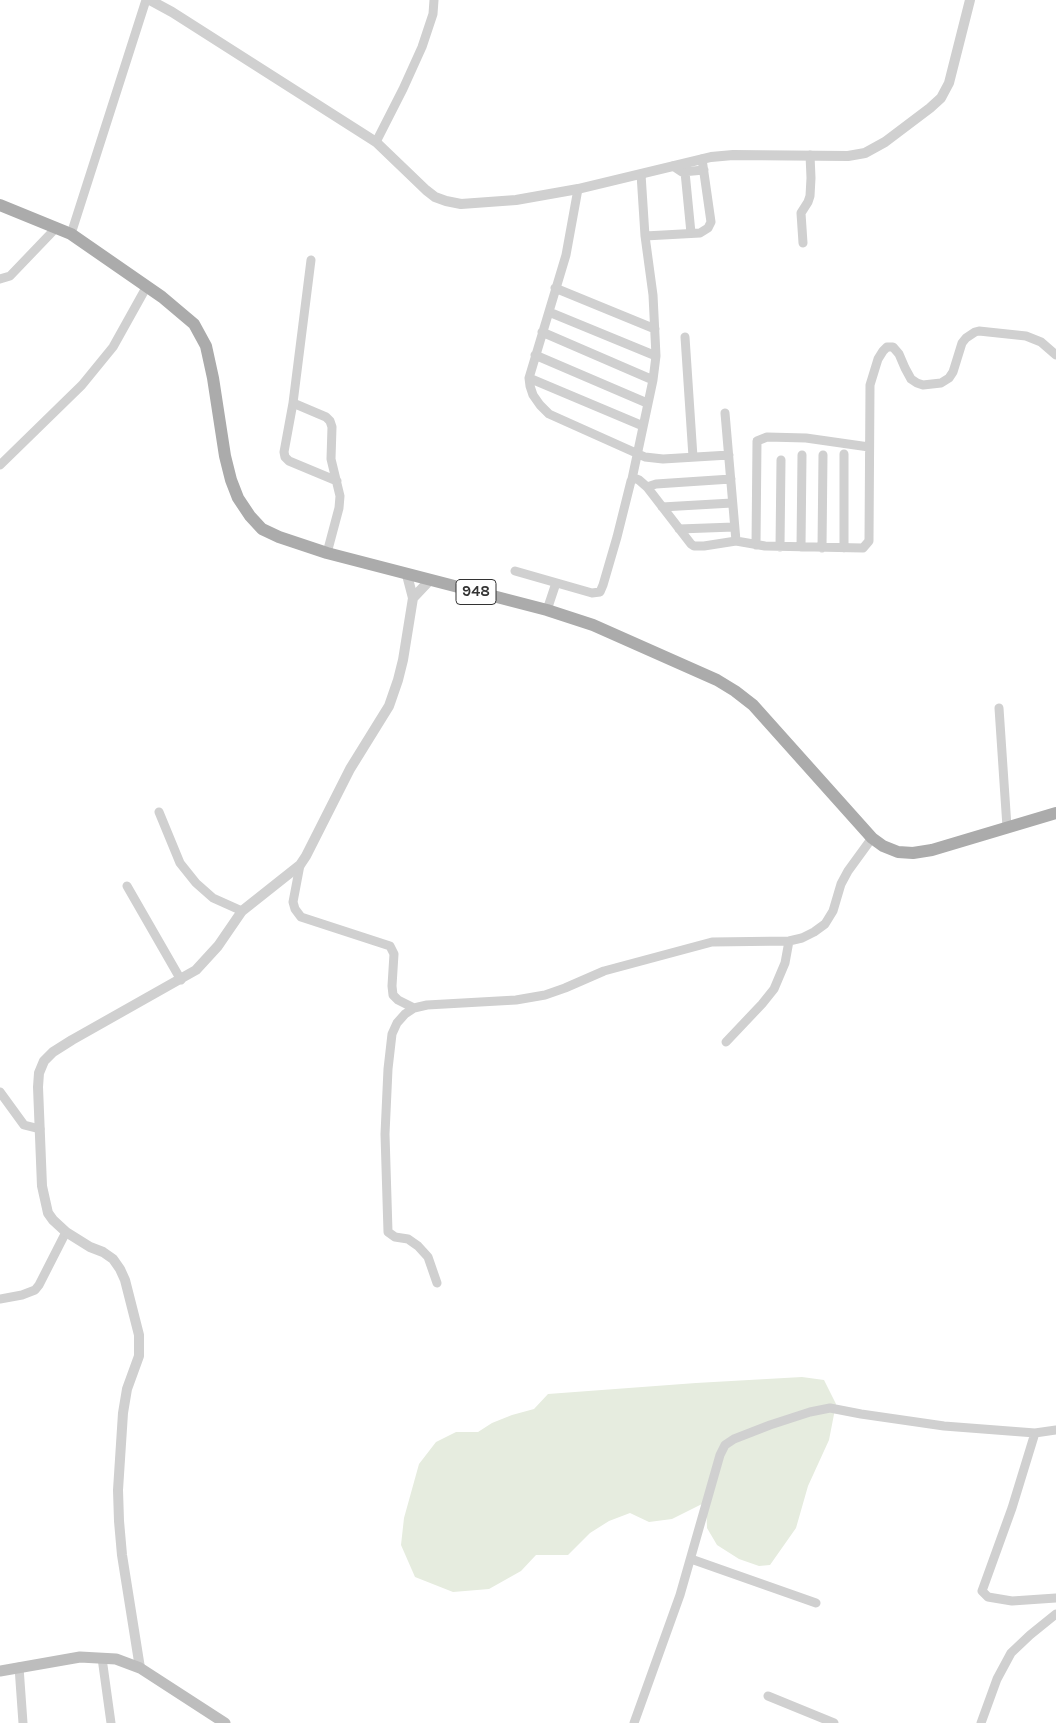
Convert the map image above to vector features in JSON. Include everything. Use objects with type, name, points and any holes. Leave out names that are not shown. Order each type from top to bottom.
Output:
[{"type":"main road","name":"948","points":[[0,205],[71,234],[147,286],[194,324],[206,346],[231,480],[238,498],[250,516],[262,529],[279,537],[328,553],[547,610],[594,625],[709,676],[734,690],[753,705],[872,838],[883,846],[898,852],[914,853],[932,850],[1056,813]]},
{"type":"main road","points":[[0,1671],[80,1657],[116,1659],[140,1668],[225,1723]]},
{"type":"street","points":[[71,234],[146,0]]},
{"type":"street","points":[[150,0],[172,12],[376,142],[426,190],[446,201],[461,204],[482,204],[516,200],[578,189],[702,159],[733,155],[848,156],[865,153],[885,142],[941,98],[949,83],[970,0]]},
{"type":"street","points":[[376,142],[422,47],[433,14],[434,0]]},
{"type":"street","points":[[803,243],[801,213],[810,196],[810,156]]},
{"type":"street","points":[[645,236],[704,231],[710,226],[702,159]]},
{"type":"street","points":[[673,166],[685,172],[704,170]]},
{"type":"street","points":[[685,172],[691,233]]},
{"type":"street","points":[[515,571],[595,593],[602,589],[632,479],[653,380],[656,356],[653,295],[645,236],[641,174]]},
{"type":"street","points":[[578,189],[566,255],[529,378],[533,394],[549,414],[653,459],[728,455]]},
{"type":"street","points":[[0,279],[10,276],[56,228]]},
{"type":"street","points":[[311,260],[293,403],[284,452],[285,457],[289,461],[337,481]]},
{"type":"street","points":[[0,465],[88,377],[113,347],[147,286]]},
{"type":"street","points":[[555,288],[655,329]]},
{"type":"street","points":[[549,312],[656,356]]},
{"type":"street","points":[[632,479],[639,480],[647,487],[694,546],[736,541],[780,547],[864,548],[869,541],[870,385],[878,359],[887,347],[896,348],[912,379],[923,385],[941,383],[949,378],[953,372],[962,343],[966,338],[979,331],[1026,336],[1041,342],[1056,355]]},
{"type":"street","points":[[542,332],[653,380]]},
{"type":"street","points":[[686,337],[693,457]]},
{"type":"street","points":[[535,354],[647,404]]},
{"type":"street","points":[[529,378],[643,426]]},
{"type":"street","points":[[293,403],[326,417],[332,427],[331,460],[340,496],[328,553]]},
{"type":"street","points":[[725,413],[736,541]]},
{"type":"street","points":[[756,545],[757,444],[760,439],[767,437],[806,438],[869,446]]},
{"type":"street","points":[[844,454],[844,548]]},
{"type":"street","points":[[801,547],[802,455]]},
{"type":"street","points":[[822,548],[824,455]]},
{"type":"street","points":[[780,547],[781,460]]},
{"type":"street","points":[[647,487],[656,484],[731,479]]},
{"type":"street","points":[[662,507],[732,503]]},
{"type":"street","points":[[679,529],[734,527]]},
{"type":"street","points":[[140,1668],[122,1555],[118,1490],[123,1413],[138,1356],[139,1335],[133,1307],[120,1269],[103,1252],[90,1247],[66,1232],[53,1220],[45,1205],[42,1186],[39,1073],[44,1061],[53,1052],[196,970],[206,960],[242,911],[300,865],[350,769],[389,706],[403,660],[413,598],[407,575]]},
{"type":"street","points":[[413,598],[430,580]]},
{"type":"street","points":[[547,610],[556,583]]},
{"type":"street","points":[[999,708],[1007,827]]},
{"type":"street","points":[[159,812],[180,862],[196,883],[213,898],[242,911]]},
{"type":"street","points":[[437,1283],[428,1257],[408,1239],[392,1236],[388,1232],[386,1217],[385,1134],[390,1048],[392,1034],[404,1014],[414,1008],[427,1005],[516,1000],[545,995],[604,971],[712,942],[789,941],[802,938],[825,924],[833,911],[841,884],[848,871],[872,838]]},
{"type":"street","points":[[300,865],[293,902],[301,917],[390,946],[394,954],[393,995],[414,1008]]},
{"type":"street","points":[[127,886],[181,980]]},
{"type":"street","points":[[726,1042],[774,989],[785,963],[789,941]]},
{"type":"street","points":[[0,1092],[24,1125],[40,1129]]},
{"type":"street","points":[[0,1299],[22,1295],[35,1290],[66,1232]]},
{"type":"street","points":[[634,1723],[673,1616],[717,1464],[725,1445],[734,1439],[770,1425],[810,1412],[830,1408],[944,1426],[1035,1433],[1056,1430]]},
{"type":"street","points":[[1035,1433],[1012,1508],[982,1591],[988,1597],[1012,1601],[1056,1598]]},
{"type":"street","points":[[691,1559],[816,1603]]},
{"type":"street","points":[[981,1723],[997,1679],[1011,1653],[1056,1614]]},
{"type":"street","points":[[102,1658],[111,1723]]},
{"type":"street","points":[[19,1668],[23,1723]]},
{"type":"street","points":[[768,1696],[834,1723]]},
{"type":"shaded area","points":[[802,1377],[824,1380],[836,1404],[829,1440],[808,1486],[796,1528],[770,1565],[759,1566],[739,1559],[717,1545],[707,1528],[706,1502],[672,1519],[649,1522],[630,1513],[609,1521],[590,1533],[568,1555],[536,1555],[521,1571],[489,1589],[453,1592],[415,1577],[401,1545],[404,1518],[419,1464],[436,1442],[456,1432],[478,1432],[492,1423],[534,1409],[548,1394]]}]
